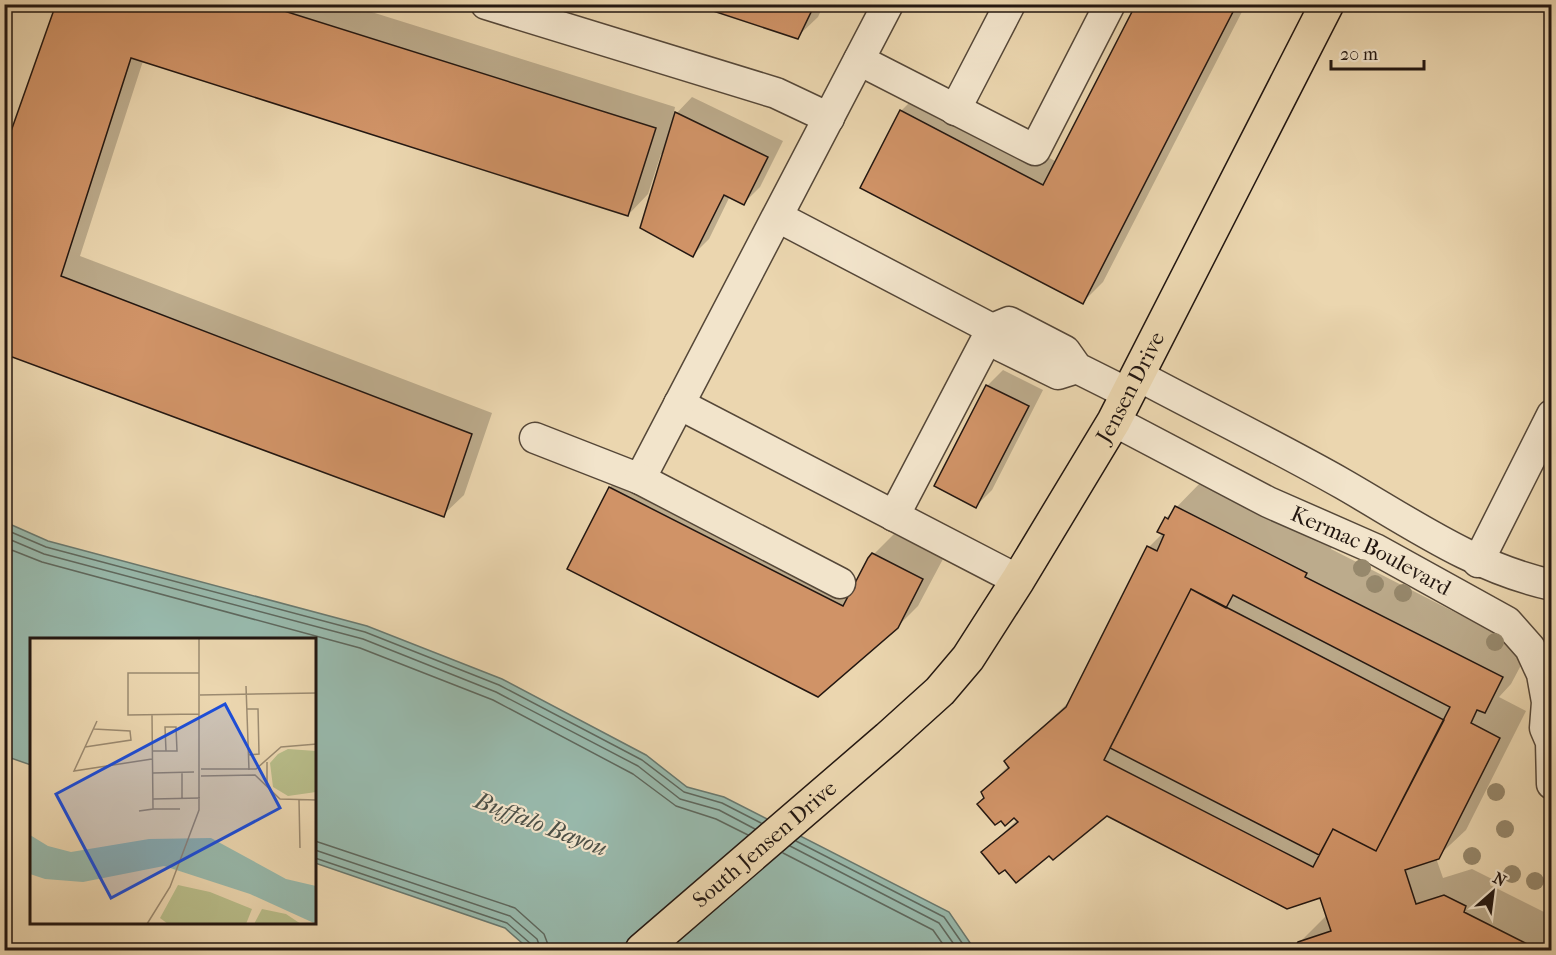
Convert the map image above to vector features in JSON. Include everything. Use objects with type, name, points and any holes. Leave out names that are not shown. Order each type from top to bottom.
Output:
[{"type":"main road","name":"Jensen Drive","points":[[888,738],[940,691],[968,658],[1018,580],[1126,396],[1327,4]]},
{"type":"main road","name":"South Jensen Drive","points":[[642,951],[888,738]]},
{"type":"street","points":[[486,4],[776,93],[829,118]]},
{"type":"street","points":[[640,479],[888,4]]},
{"type":"street","points":[[956,110],[1010,4]]},
{"type":"street","points":[[860,60],[1035,150],[1110,4]]},
{"type":"street","points":[[778,217],[992,329],[1001,346],[1058,374],[1077,368],[1126,396]]},
{"type":"street","points":[[894,516],[992,329]]},
{"type":"street","name":"Kermac Boulevard","points":[[1126,396],[1343,484],[1432,538],[1478,562],[1516,576],[1551,585]]},
{"type":"street","name":"Kermac Boulevard","points":[[1126,396],[1268,502],[1375,549],[1501,617],[1520,633],[1540,665],[1547,702],[1545,728],[1551,741],[1551,784]]},
{"type":"street","points":[[680,404],[1018,580]]},
{"type":"street","points":[[1478,562],[1543,455],[1551,416]]},
{"type":"street","points":[[535,438],[640,479],[840,583]]},
{"type":"water","name":"Buffalo Bayou","points":[[5,522],[48,541],[367,626],[502,679],[646,755],[687,787],[724,797],[949,912],[975,950],[530,950],[505,928],[316,863],[316,638],[30,638],[30,765],[5,756]]},
{"type":"building","points":[[56,4],[262,4],[656,128],[628,216],[131,58],[61,276],[472,434],[444,517],[4,354],[4,151]]},
{"type":"building","points":[[692,4],[815,4],[798,39]]},
{"type":"building","points":[[1136,4],[1237,4],[1083,304],[860,188],[900,110],[1043,185]]},
{"type":"building","points":[[675,112],[768,157],[744,205],[724,195],[693,257],[640,228]]},
{"type":"building","points":[[986,385],[1029,406],[976,508],[934,486]]},
{"type":"building","points":[[609,487],[843,606],[872,553],[923,579],[898,628],[818,697],[567,569]]},
{"type":"building","points":[[1175,506],[1307,573],[1305,577],[1503,677],[1485,713],[1477,710],[1471,723],[1500,738],[1439,859],[1405,870],[1416,904],[1444,895],[1466,906],[1464,912],[1539,950],[1293,950],[1298,942],[1331,931],[1320,898],[1287,909],[1107,816],[1053,860],[1049,856],[1016,883],[1005,870],[999,874],[981,852],[1018,822],[1014,818],[1005,826],[1001,821],[995,825],[977,804],[984,798],[981,792],[1009,768],[1004,761],[1066,707],[1147,546],[1157,551],[1164,535],[1157,532],[1165,517],[1168,519]],"holes":[[[1191,589],[1226,608],[1233,595],[1450,707],[1376,851],[1333,829],[1313,867],[1104,760]]]},
{"type":"building","points":[[1191,589],[1444,720],[1376,851],[1333,829],[1319,855],[1110,748]]}]
